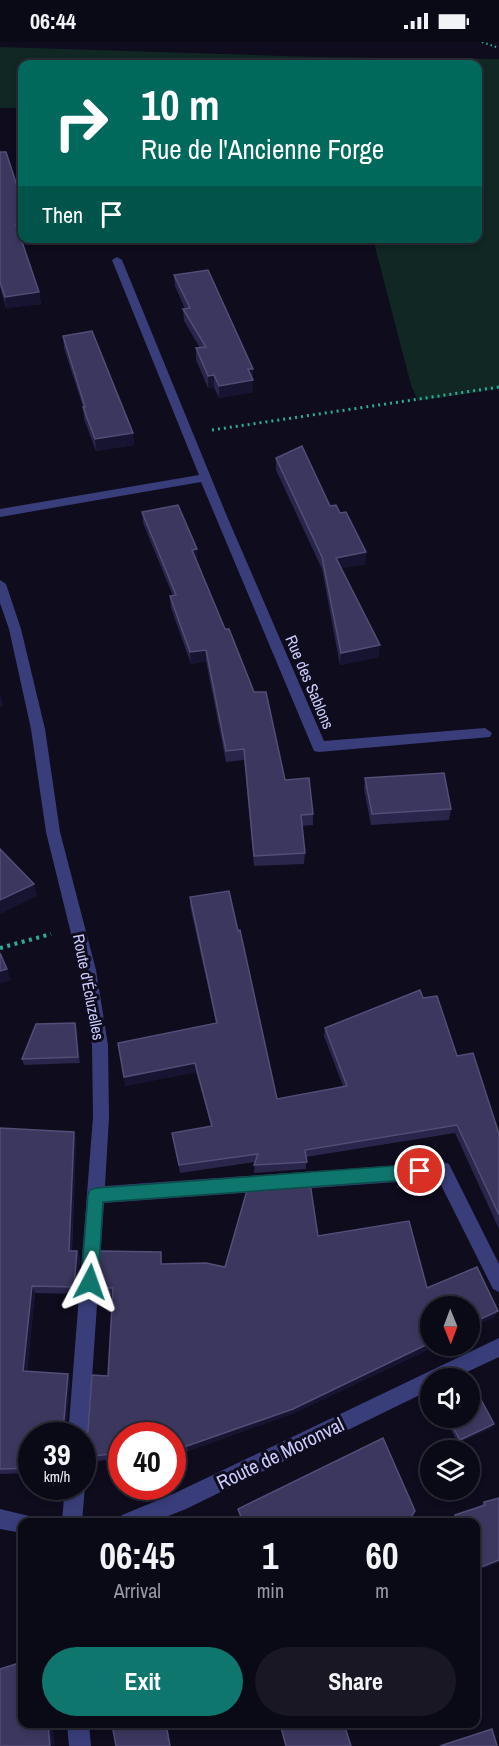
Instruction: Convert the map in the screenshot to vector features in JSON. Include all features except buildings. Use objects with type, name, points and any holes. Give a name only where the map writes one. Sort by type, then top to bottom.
[{"type":"street","name":"Rue des Sablons","points":[[117,260],[205,478],[319,747],[485,733]]},
{"type":"street","points":[[0,513],[205,478]]},
{"type":"street","name":"Route d'Écluzelles","points":[[0,584],[15,629],[38,729],[53,832],[95,1006],[100,1045],[102,1083],[96,1195],[79,1422]]},
{"type":"street","points":[[96,1195],[443,1170],[499,1283]]},
{"type":"street","name":"Route de Moronval","points":[[455,1368],[499,1347]]},
{"type":"street","name":"Route de Moronval","points":[[139,1518],[178,1502],[420,1385]]},
{"type":"street","points":[[72,1518],[74,1500]]},
{"type":"street","points":[[0,1519],[18,1522]]},
{"type":"street","points":[[78,1728],[80,1746]]},
{"type":"path","points":[[482,42],[499,48]]},
{"type":"path","points":[[187,433],[499,387]]},
{"type":"path","points":[[0,948],[30,939]]},
{"type":"green space","points":[[0,47],[317,57],[499,59],[499,389],[418,401],[411,385],[374,243],[482,243],[482,60],[18,60],[18,108],[0,108]]},
{"type":"route","points":[[90,1282],[96,1195],[420,1171]]}]
